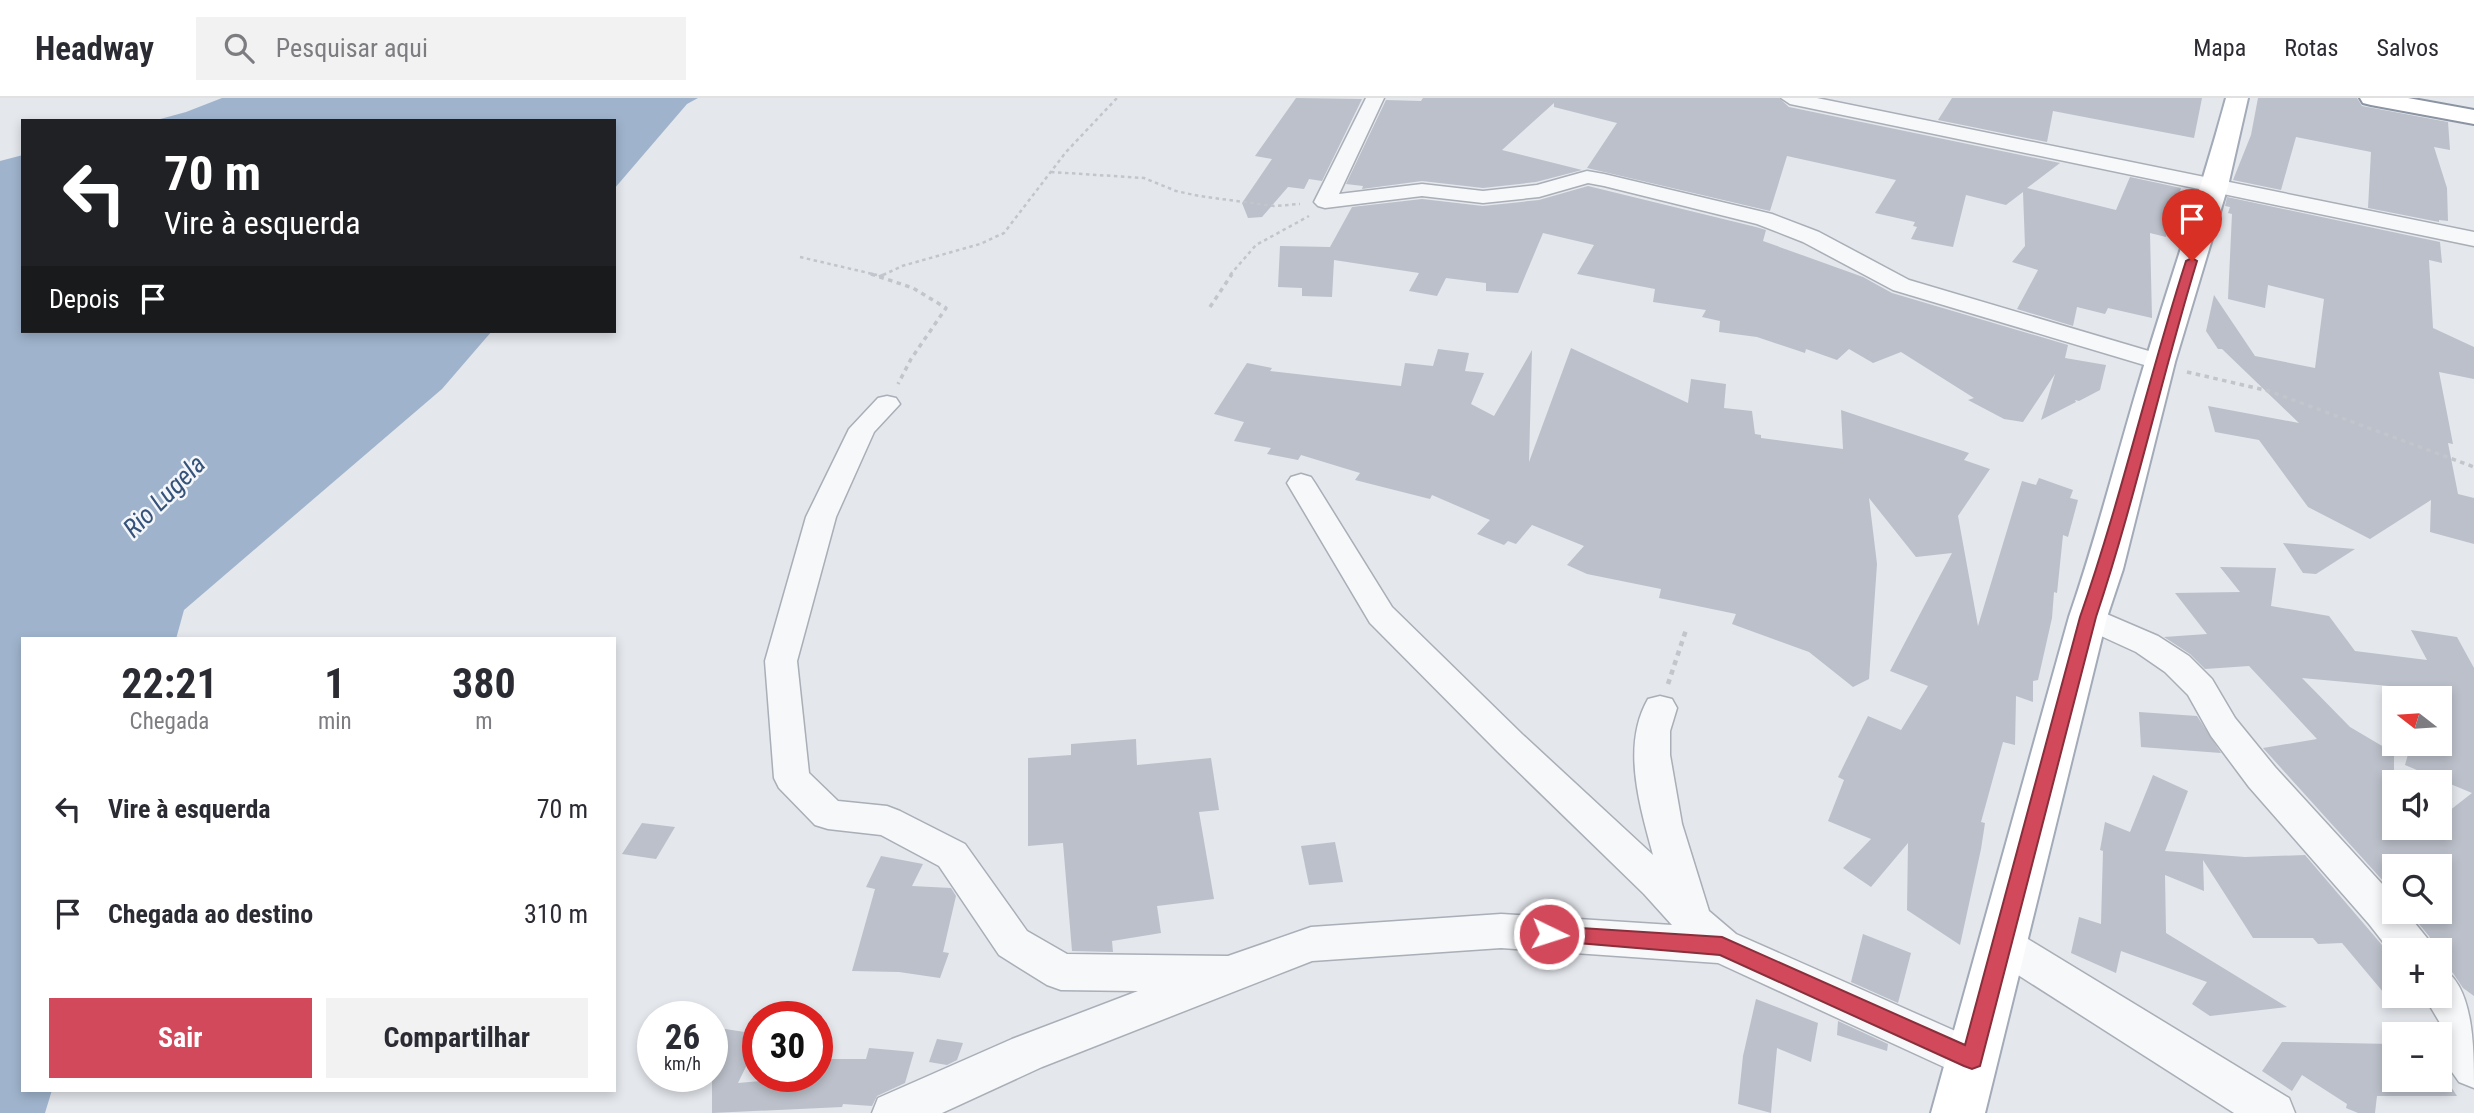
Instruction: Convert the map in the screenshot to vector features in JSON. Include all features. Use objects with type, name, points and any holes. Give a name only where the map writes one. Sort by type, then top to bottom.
[{"type":"main road","points":[[1958,1113],[2088,617],[2104,569],[2160,362],[2215,186],[2237,98]]},
{"type":"main road","points":[[2371,98],[2474,117]]},
{"type":"street","points":[[1325,202],[1375,98]]},
{"type":"street","points":[[1790,98],[2474,239]]},
{"type":"street","points":[[1325,202],[1422,190],[1483,197],[1539,191],[1587,177],[1604,180],[1765,219],[1811,237],[1901,285],[2160,362]]},
{"type":"street","points":[[887,404],[862,429],[821,517],[781,661],[792,778],[828,816],[887,821],[952,855],[1013,943],[1061,972],[1228,974]]},
{"type":"street","points":[[1301,483],[1381,615],[1510,743],[1658,883],[1707,934],[1972,1059]]},
{"type":"street","points":[[2088,617],[2147,644],[2177,664],[2200,687],[2223,727],[2262,777],[2404,938]]},
{"type":"street","points":[[1660,708],[1652,732],[1655,773],[1672,853],[1707,934]]},
{"type":"street","points":[[894,1113],[1027,1053],[1311,944],[1501,930],[1707,934]]},
{"type":"street","points":[[2004,945],[2273,1113]]},
{"type":"street","points":[[2452,1005],[2461,1020],[2462,1051],[2474,1068]]},
{"type":"path","points":[[879,277],[902,266],[980,244],[1004,233],[1066,152],[1117,98]]},
{"type":"path","points":[[1051,172],[1144,178],[1175,191],[1199,197],[1274,206],[1325,202]]},
{"type":"path","points":[[1210,307],[1248,251],[1265,239],[1305,221],[1325,202]]},
{"type":"path","points":[[800,257],[879,277],[930,294],[947,308],[911,359],[887,404]]},
{"type":"path","points":[[2160,362],[2190,373],[2269,391],[2474,467]]},
{"type":"path","points":[[1660,708],[1687,627]]},
{"type":"water","points":[[222,98],[698,98],[687,104],[616,187],[616,119],[160,119]]},
{"type":"water","name":"Rio Lugela","points":[[21,156],[21,333],[490,333],[442,389],[184,610],[177,637],[21,637],[21,1092],[51,1092],[45,1113],[0,1113],[0,161]]},
{"type":"building","points":[[1296,98],[1362,99],[1322,181],[1309,179],[1304,189],[1288,187],[1262,217],[1248,218],[1242,203],[1272,159],[1255,156]]},
{"type":"building","points":[[1423,98],[1779,98],[1789,107],[2060,163],[2027,188],[2116,210],[2130,177],[2181,188],[2166,237],[2150,233],[2152,318],[2108,308],[2105,314],[2077,307],[2073,326],[2017,309],[2038,270],[2012,262],[2025,246],[2023,192],[2006,205],[1966,195],[1953,247],[1911,239],[1917,227],[1913,226],[1915,222],[1875,213],[1896,180],[1787,156],[1770,211],[1587,168],[1617,123],[1554,107],[1554,103],[1502,150],[1582,170],[1536,182],[1483,188],[1422,181],[1362,189],[1363,186],[1346,184],[1386,100],[1421,101]]},
{"type":"building","points":[[1952,98],[2202,98],[2194,138],[2053,111],[2047,142],[1938,120]]},
{"type":"building","points":[[2258,98],[2357,98],[2362,106],[2448,122],[2450,150],[2434,147],[2447,188],[2448,221],[2439,222],[2368,208],[2371,152],[2296,137],[2281,190],[2233,180],[2251,135]]},
{"type":"building","points":[[1588,186],[1766,230],[1763,241],[1863,277],[1892,293],[2068,345],[2065,358],[2106,365],[2100,390],[2079,401],[2075,400],[2076,402],[2041,420],[2055,374],[2023,422],[2004,419],[1968,400],[1974,398],[1901,352],[1873,363],[1849,349],[1837,360],[1806,349],[1805,353],[1757,337],[1719,332],[1720,321],[1702,317],[1706,310],[1653,302],[1655,289],[1577,274],[1594,245],[1543,233],[1518,293],[1486,291],[1486,283],[1446,278],[1437,296],[1409,291],[1419,273],[1334,260],[1332,297],[1302,296],[1302,288],[1278,287],[1280,246],[1330,247],[1352,207],[1422,199],[1483,206],[1539,200]]},
{"type":"building","points":[[2227,197],[2440,242],[2442,263],[2429,260],[2433,328],[2474,347],[2474,379],[2439,372],[2453,444],[2448,443],[2458,494],[2474,498],[2474,544],[2430,532],[2431,500],[2370,539],[2308,507],[2259,440],[2215,432],[2208,406],[2299,423],[2222,349],[2218,349],[2206,331],[2214,295],[2255,356],[2315,368],[2324,299],[2268,285],[2265,308],[2228,299],[2232,214],[2228,213],[2230,207],[2225,206]]},
{"type":"building","points":[[1571,348],[1688,403],[1691,379],[1726,384],[1724,408],[1752,411],[1755,434],[1761,435],[1761,438],[1843,449],[1841,410],[1969,453],[1964,460],[1990,469],[1958,516],[1978,626],[2022,481],[2036,485],[2039,478],[2073,490],[2070,498],[2078,500],[2068,537],[2063,535],[2057,593],[2054,592],[2052,618],[2038,680],[2033,681],[2033,702],[2016,696],[2015,745],[2003,742],[1981,822],[1985,823],[1981,849],[1960,945],[1907,910],[1908,843],[1871,887],[1843,868],[1871,839],[1828,821],[1844,780],[1838,777],[1868,716],[1901,730],[1928,686],[1890,671],[1952,553],[1916,557],[1869,498],[1877,564],[1869,679],[1853,687],[1809,652],[1732,624],[1736,614],[1659,598],[1661,589],[1587,574],[1567,565],[1584,546],[1532,525],[1516,544],[1508,541],[1504,545],[1477,534],[1490,520],[1432,495],[1430,499],[1355,480],[1360,473],[1301,455],[1298,460],[1267,454],[1271,448],[1234,441],[1244,422],[1214,414],[1247,363],[1272,368],[1270,371],[1401,386],[1405,363],[1433,366],[1438,349],[1469,353],[1465,371],[1484,373],[1471,404],[1494,416],[1532,350],[1529,462]]},
{"type":"building","points":[[2283,543],[2355,549],[2316,574],[2303,573]]},
{"type":"building","points":[[2220,567],[2276,568],[2271,606],[2329,616],[2355,651],[2427,660],[2411,630],[2457,637],[2474,668],[2474,996],[2463,988],[2452,972],[2452,938],[2430,938],[2419,924],[2452,924],[2452,854],[2382,854],[2382,880],[2263,748],[2317,739],[2249,666],[2205,669],[2190,654],[2164,637],[2207,634],[2175,593],[2240,592]],"holes":[[[2302,678],[2389,686],[2452,686],[2452,756],[2408,756],[2405,765],[2417,770],[2452,770],[2452,785],[2472,793],[2452,809],[2452,840],[2382,840],[2382,770],[2394,770],[2394,756],[2382,756],[2382,746],[2350,727]]]},
{"type":"building","points":[[2139,712],[2197,716],[2221,753],[2141,747]]},
{"type":"building","points":[[1136,739],[1137,765],[1211,758],[1219,810],[1199,812],[1214,899],[1157,906],[1161,933],[1112,941],[1113,952],[1072,951],[1063,843],[1028,846],[1028,758],[1071,755],[1071,744]]},
{"type":"building","points":[[2153,775],[2188,791],[2165,851],[2245,857],[2305,855],[2382,945],[2382,991],[2342,943],[2318,944],[2313,938],[2253,938],[2203,860],[2204,891],[2165,875],[2166,933],[2287,1007],[2210,1016],[2192,1004],[2207,982],[2121,951],[2116,973],[2071,953],[2079,917],[2101,924],[2103,851],[2100,850],[2105,822],[2130,832]]},
{"type":"building","points":[[642,823],[675,827],[656,859],[622,854]]},
{"type":"building","points":[[1335,842],[1343,882],[1309,885],[1301,846]]},
{"type":"building","points":[[881,856],[923,864],[912,886],[951,888],[956,896],[943,952],[949,953],[940,978],[899,972],[852,971],[875,889],[866,887]]},
{"type":"building","points":[[1863,934],[1911,953],[1898,1003],[1851,982]]},
{"type":"building","points":[[1756,999],[1818,1023],[1811,1062],[1777,1048],[1771,1113],[1738,1104],[1743,1056]]},
{"type":"building","points":[[1838,1021],[1888,1044],[1887,1051],[1837,1035]]},
{"type":"building","points":[[728,1029],[742,1032],[742,1075],[738,1083],[742,1083],[742,1092],[833,1092],[833,1059],[866,1059],[869,1048],[914,1052],[905,1083],[877,1096],[872,1106],[843,1104],[842,1107],[712,1113],[712,1092],[728,1092]]},
{"type":"building","points":[[937,1039],[963,1043],[957,1060],[947,1065],[929,1062]]},
{"type":"building","points":[[2282,1042],[2382,1044],[2382,1092],[2452,1092],[2452,1088],[2457,1096],[2377,1096],[2375,1113],[2358,1113],[2346,1108],[2347,1104],[2302,1075],[2292,1091],[2262,1071]]},
{"type":"route","points":[[1549,934],[1722,946],[1972,1059],[2088,617],[2104,569],[2160,362],[2192,261]]}]
